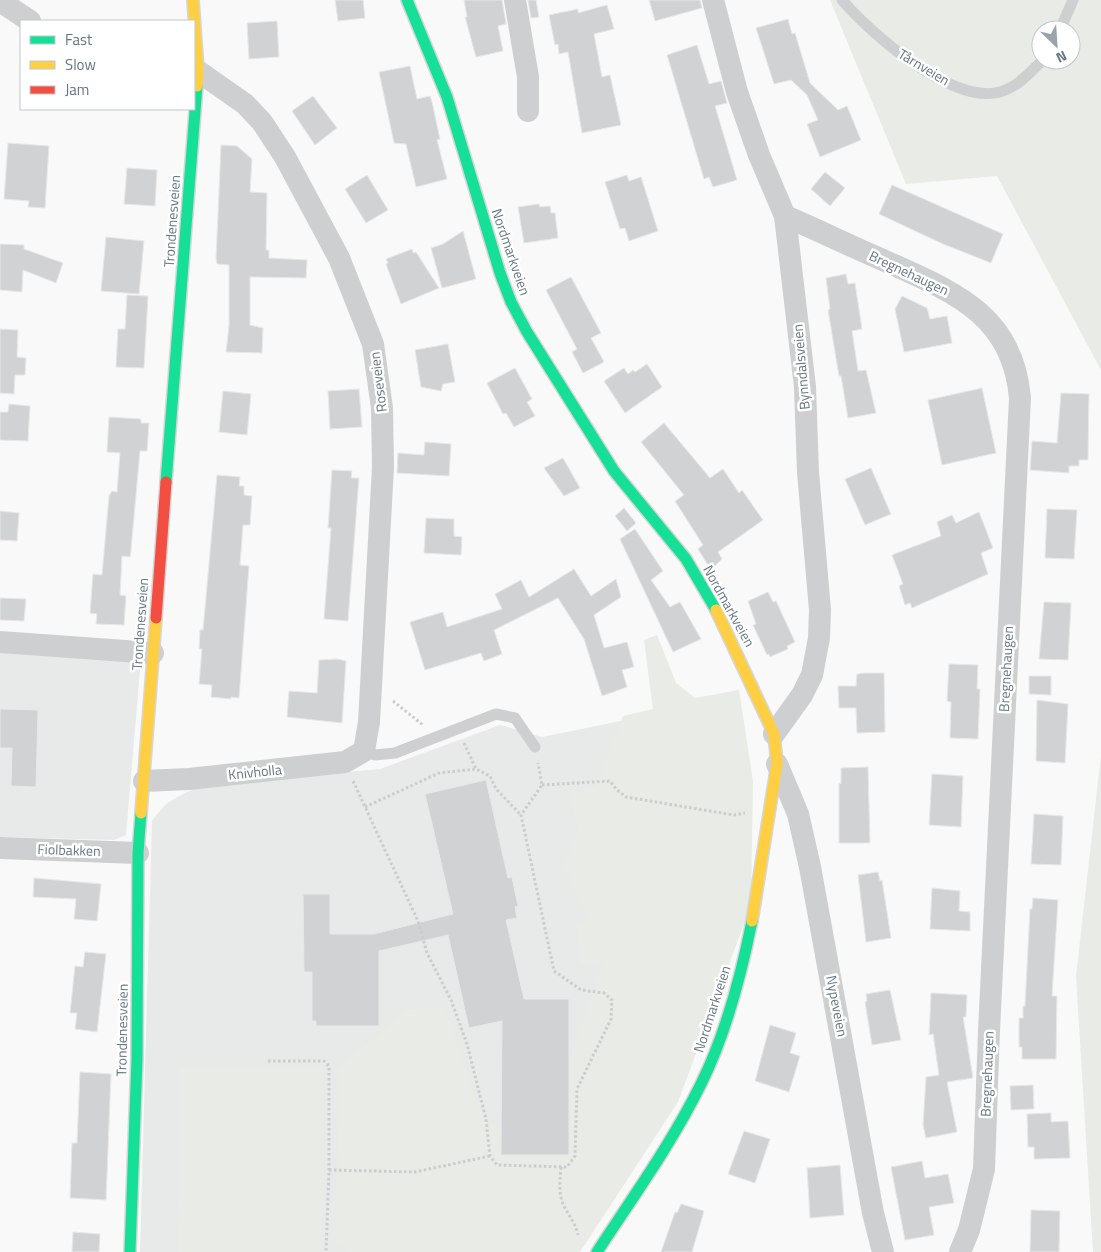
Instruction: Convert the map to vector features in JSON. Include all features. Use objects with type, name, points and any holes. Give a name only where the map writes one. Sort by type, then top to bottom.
[{"type":"street","name":"Trondenesveien","points":[[193,0],[194,20]]},
{"type":"street","name":"Nordmarkveien","points":[[407,0],[447,96],[500,273],[511,302],[527,332],[614,471],[686,559],[720,617],[774,734],[777,764],[756,901],[746,952],[720,1040],[702,1083],[680,1124],[597,1252]]},
{"type":"street","points":[[515,0],[528,76],[528,111]]},
{"type":"street","name":"Bynndalsveien","points":[[713,0],[737,92],[758,155],[785,216],[805,387],[809,490],[820,610],[819,638],[812,675],[802,695],[774,734]]},
{"type":"street","points":[[0,1],[28,20]]},
{"type":"street","name":"Trondenesveien","points":[[195,43],[198,71],[195,110]]},
{"type":"street","name":"Roseveien","points":[[198,71],[245,104],[262,122],[285,157],[339,258],[373,344],[382,408],[383,467],[369,691],[369,722],[364,751]]},
{"type":"street","name":"Trondenesveien","points":[[130,1252],[137,1059],[138,853],[195,110]]},
{"type":"street","name":"Bregnehaugen","points":[[785,216],[949,291],[976,310],[995,329],[1012,355],[1018,375],[1020,398],[988,1031],[984,1169],[969,1230],[960,1252]]},
{"type":"street","points":[[0,642],[153,653]]},
{"type":"street","name":"Knivholla","points":[[144,781],[189,779],[344,762],[364,751]]},
{"type":"street","name":"Nypeveien","points":[[777,764],[798,814],[810,867],[882,1252]]},
{"type":"street","name":"Fiolbakken","points":[[0,848],[138,853]]},
{"type":"lane","name":"Tårnveien","points":[[842,0],[888,45],[923,70],[952,85],[980,93],[1000,92],[1022,81],[1033,70]]},
{"type":"lane","points":[[1064,20],[1073,0]]},
{"type":"lane","points":[[364,751],[374,755],[395,753],[496,714],[515,718],[535,747]]},
{"type":"path","points":[[369,691],[383,691],[437,737]]},
{"type":"path","points":[[458,729],[476,769]]},
{"type":"path","points":[[521,815],[542,785],[535,747]]},
{"type":"path","points":[[344,762],[418,921],[427,953],[452,1000],[467,1044],[486,1119],[490,1156],[497,1165],[567,1167],[575,1156],[577,1089],[611,1019],[612,1000],[604,993],[581,990],[554,971],[521,815],[496,789],[490,776],[476,769],[439,773],[365,807]]},
{"type":"path","points":[[542,785],[610,781],[626,797],[734,815],[769,809]]},
{"type":"path","points":[[268,1061],[324,1061],[329,1066],[329,1170],[326,1252]]},
{"type":"path","points":[[329,1170],[415,1172],[490,1156]]},
{"type":"path","points":[[561,1167],[559,1190],[564,1205],[576,1226],[580,1244]]},
{"type":"shaded area","points":[[830,0],[1101,0],[1101,370],[997,176],[906,184]]},
{"type":"shaded area","points":[[657,635],[676,683],[695,698],[739,690],[753,781],[751,905],[678,1102],[580,1252],[349,1252],[336,1244],[337,1069],[409,1009],[444,1006],[484,1121],[529,1138],[553,1109],[603,963],[580,965],[576,923],[588,921],[564,865],[578,831],[570,795],[573,790],[596,786],[623,716],[653,709],[644,640]]},
{"type":"shaded area","points":[[0,648],[135,661],[140,670],[126,835],[114,840],[0,837]]},
{"type":"shaded area","points":[[640,717],[642,1009],[431,1252],[140,1252],[152,820],[167,803],[187,792],[211,784],[380,769],[500,725],[542,737]]},
{"type":"shaded area","points":[[1101,755],[1101,1252],[1093,1252],[1076,976]]},
{"type":"shaded area","points":[[179,1068],[322,1069],[321,1252],[178,1252]]},
{"type":"building","points":[[335,0],[363,0],[365,18],[338,21]]},
{"type":"building","points":[[464,0],[502,0],[506,24],[498,26],[503,51],[476,57],[465,17],[467,17]]},
{"type":"building","points":[[528,0],[536,0],[539,17],[531,18]]},
{"type":"building","points":[[649,0],[700,0],[702,8],[655,21]]},
{"type":"building","points":[[607,5],[614,29],[594,34],[602,77],[610,75],[621,125],[582,133],[568,52],[559,54],[558,44],[555,45],[549,15],[578,9],[578,13]]},
{"type":"building","points":[[788,19],[792,34],[795,33],[810,83],[838,110],[847,106],[861,140],[820,157],[807,124],[818,120],[807,95],[791,80],[774,84],[756,28]]},
{"type":"building","points":[[277,21],[279,57],[249,59],[247,23]]},
{"type":"building","points":[[697,45],[709,84],[721,81],[727,103],[715,106],[737,180],[713,187],[709,177],[704,179],[667,55]]},
{"type":"building","points":[[410,66],[417,99],[430,96],[432,102],[440,139],[437,140],[447,179],[416,187],[406,144],[394,143],[379,72]]},
{"type":"building","points":[[313,96],[337,128],[315,145],[292,111]]},
{"type":"building","points":[[8,143],[49,146],[45,208],[28,207],[29,201],[4,199]]},
{"type":"building","points":[[221,145],[237,146],[252,159],[250,192],[267,193],[266,250],[269,250],[269,258],[307,260],[306,278],[250,277],[250,325],[263,328],[262,353],[226,352],[229,326],[229,265],[217,264],[216,259]]},
{"type":"building","points":[[127,168],[157,170],[155,206],[124,204]]},
{"type":"building","points":[[825,172],[845,188],[830,206],[811,189]]},
{"type":"building","points":[[367,175],[388,210],[366,223],[345,189]]},
{"type":"building","points":[[627,175],[629,181],[641,177],[658,231],[629,241],[625,228],[620,229],[605,182]]},
{"type":"building","points":[[892,185],[1003,234],[991,263],[943,244],[879,214]]},
{"type":"building","points":[[539,204],[540,207],[550,206],[551,213],[555,213],[558,238],[524,243],[518,207]]},
{"type":"building","points":[[463,231],[476,279],[442,288],[431,248],[443,244]]},
{"type":"building","points":[[106,237],[144,241],[139,294],[101,291]]},
{"type":"building","points":[[0,244],[24,245],[24,249],[63,263],[56,283],[23,270],[22,292],[0,290]]},
{"type":"building","points":[[412,249],[413,253],[416,252],[439,288],[401,304],[386,264],[388,263],[386,259]]},
{"type":"building","points":[[846,274],[848,284],[855,283],[862,329],[852,331],[858,371],[866,370],[876,413],[848,418],[828,310],[830,309],[826,278]]},
{"type":"building","points":[[571,277],[601,333],[591,338],[604,362],[583,373],[572,352],[577,349],[546,290]]},
{"type":"building","points":[[127,295],[148,296],[144,368],[116,367],[118,329],[125,329]]},
{"type":"building","points":[[902,296],[927,308],[930,319],[947,316],[952,343],[904,352],[895,309]]},
{"type":"building","points":[[0,329],[18,330],[17,357],[26,358],[25,375],[15,375],[14,394],[0,393]]},
{"type":"building","points":[[448,344],[455,382],[443,384],[441,391],[421,387],[415,350]]},
{"type":"building","points":[[647,364],[662,387],[625,413],[604,381],[624,368],[628,374]]},
{"type":"building","points":[[515,368],[532,399],[527,402],[535,416],[514,427],[506,413],[503,414],[487,383]]},
{"type":"building","points":[[982,388],[996,453],[942,465],[928,400]]},
{"type":"building","points":[[359,389],[362,427],[330,429],[328,391]]},
{"type":"building","points":[[223,391],[251,394],[247,435],[219,432]]},
{"type":"building","points":[[1061,393],[1089,394],[1088,460],[1079,460],[1079,466],[1069,466],[1069,473],[1030,470],[1032,441],[1057,443]]},
{"type":"building","points":[[9,404],[30,406],[28,441],[0,440],[0,412],[8,412]]},
{"type":"building","points":[[109,417],[141,419],[141,423],[149,423],[147,451],[140,451],[130,557],[122,556],[120,595],[126,596],[124,625],[96,624],[97,614],[90,613],[93,574],[102,575],[109,496],[112,491],[117,492],[120,453],[107,452]]},
{"type":"building","points":[[664,423],[710,478],[723,469],[739,493],[742,490],[763,520],[718,552],[722,559],[711,570],[698,549],[703,545],[675,501],[684,495],[641,442]]},
{"type":"building","points":[[425,442],[451,444],[449,476],[397,473],[398,453],[424,455]]},
{"type":"building","points":[[563,458],[580,488],[564,496],[544,468]]},
{"type":"building","points":[[871,468],[891,514],[865,525],[845,479]]},
{"type":"building","points":[[332,470],[352,471],[351,478],[359,478],[348,621],[324,619],[331,528],[328,528]]},
{"type":"building","points":[[217,475],[240,477],[239,486],[244,486],[244,495],[252,496],[250,525],[243,525],[240,565],[249,566],[239,698],[231,697],[231,699],[211,697],[212,685],[199,684],[202,649],[199,649],[200,630],[203,630]]},
{"type":"building","points":[[624,508],[636,523],[627,531],[615,516]]},
{"type":"building","points":[[1047,509],[1077,510],[1074,559],[1045,558]]},
{"type":"building","points":[[0,511],[19,513],[17,541],[0,540]]},
{"type":"building","points":[[979,512],[993,548],[981,553],[988,574],[912,608],[910,603],[905,605],[899,586],[903,584],[892,555],[941,536],[937,522],[952,515],[956,523]]},
{"type":"building","points":[[426,518],[454,519],[454,536],[462,537],[461,555],[424,553]]},
{"type":"building","points":[[635,529],[663,571],[651,580],[670,607],[680,602],[701,639],[673,652],[620,539]]},
{"type":"building","points":[[574,569],[591,596],[616,579],[621,597],[594,615],[604,648],[627,642],[634,667],[622,670],[627,687],[602,696],[584,639],[558,598],[494,630],[502,654],[484,661],[481,653],[425,670],[410,622],[443,612],[447,627],[502,609],[495,594],[521,580],[529,597]]},
{"type":"building","points":[[768,592],[773,602],[776,601],[795,642],[787,646],[788,649],[770,657],[769,654],[767,655],[753,625],[756,624],[748,601]]},
{"type":"building","points":[[0,598],[26,599],[24,621],[0,620]]},
{"type":"building","points":[[1044,602],[1071,603],[1068,660],[1039,659]]},
{"type":"building","points":[[337,659],[346,661],[342,723],[287,717],[289,691],[317,693],[319,660]]},
{"type":"building","points":[[949,664],[978,665],[977,689],[980,689],[978,739],[950,738],[951,702],[947,701]]},
{"type":"building","points":[[884,673],[885,732],[857,733],[856,708],[839,708],[838,686],[856,686],[857,674]]},
{"type":"building","points":[[1029,676],[1051,676],[1051,695],[1029,694]]},
{"type":"building","points":[[1037,700],[1068,704],[1065,763],[1036,761]]},
{"type":"building","points":[[0,709],[38,710],[36,787],[11,786],[12,748],[0,748]]},
{"type":"building","points":[[868,767],[870,843],[839,843],[839,783],[841,784],[841,768]]},
{"type":"building","points":[[932,774],[963,776],[961,827],[929,825]]},
{"type":"building","points":[[486,780],[508,878],[512,877],[518,906],[515,907],[517,918],[506,920],[524,999],[569,999],[569,1155],[501,1155],[502,1021],[469,1028],[448,935],[379,951],[379,1026],[316,1026],[316,1021],[312,1021],[312,972],[304,972],[303,894],[330,894],[330,934],[374,934],[453,914],[425,794]]},
{"type":"building","points":[[1034,814],[1063,816],[1061,865],[1031,864]]},
{"type":"building","points":[[878,872],[880,881],[882,880],[891,938],[866,942],[858,875]]},
{"type":"building","points":[[34,878],[101,884],[97,921],[74,919],[76,899],[33,897]]},
{"type":"building","points":[[932,888],[960,891],[959,911],[970,912],[970,931],[930,929]]},
{"type":"building","points":[[1033,898],[1058,900],[1052,996],[1057,996],[1056,1059],[1022,1059],[1022,1047],[1019,1047],[1019,1018],[1023,1018],[1023,1006],[1025,1006],[1030,909],[1032,909]]},
{"type":"building","points":[[85,952],[106,954],[97,1032],[75,1029],[77,1013],[70,1013],[75,966],[83,967]]},
{"type":"building","points":[[890,990],[901,1040],[872,1045],[865,1002],[867,1001],[866,994]]},
{"type":"building","points":[[931,993],[967,995],[966,1017],[963,1017],[973,1078],[947,1082],[957,1132],[926,1138],[923,1125],[926,1077],[939,1075],[933,1034],[929,1035]]},
{"type":"building","points":[[770,1025],[796,1033],[790,1053],[800,1056],[789,1092],[755,1081]]},
{"type":"building","points":[[80,1072],[111,1074],[106,1200],[70,1198],[72,1143],[77,1143]]},
{"type":"building","points":[[1033,1085],[1034,1109],[1011,1110],[1010,1086]]},
{"type":"building","points":[[1051,1113],[1051,1122],[1068,1121],[1070,1158],[1034,1159],[1034,1147],[1028,1147],[1027,1114]]},
{"type":"building","points":[[744,1131],[770,1139],[755,1183],[728,1174]]},
{"type":"building","points":[[922,1161],[925,1178],[948,1174],[954,1203],[929,1207],[934,1235],[905,1240],[891,1167]]},
{"type":"building","points":[[840,1165],[844,1215],[810,1218],[807,1168]]},
{"type":"building","points":[[681,1204],[704,1211],[692,1252],[661,1252],[675,1212],[677,1213]]},
{"type":"building","points":[[1031,1210],[1060,1211],[1059,1252],[1030,1252]]},
{"type":"building","points":[[73,1232],[100,1234],[99,1252],[72,1252]]},
{"type":"traffic: fast","points":[[407,0],[447,97],[500,273],[511,302],[527,332],[614,471],[686,559],[716,610]]},
{"type":"traffic: fast","points":[[166,482],[197,86]]},
{"type":"traffic: fast","points":[[130,1252],[137,1059],[138,853],[141,813]]},
{"type":"traffic: fast","points":[[597,1252],[665,1149],[690,1106],[710,1065],[732,1004],[752,921]]},
{"type":"traffic: slow","points":[[193,0],[194,20]]},
{"type":"traffic: slow","points":[[195,28],[198,71],[197,86]]},
{"type":"traffic: slow","points":[[716,610],[774,734],[777,764],[752,921]]},
{"type":"traffic: slow","points":[[141,813],[156,618]]},
{"type":"traffic: jam","points":[[156,618],[166,482]]}]
